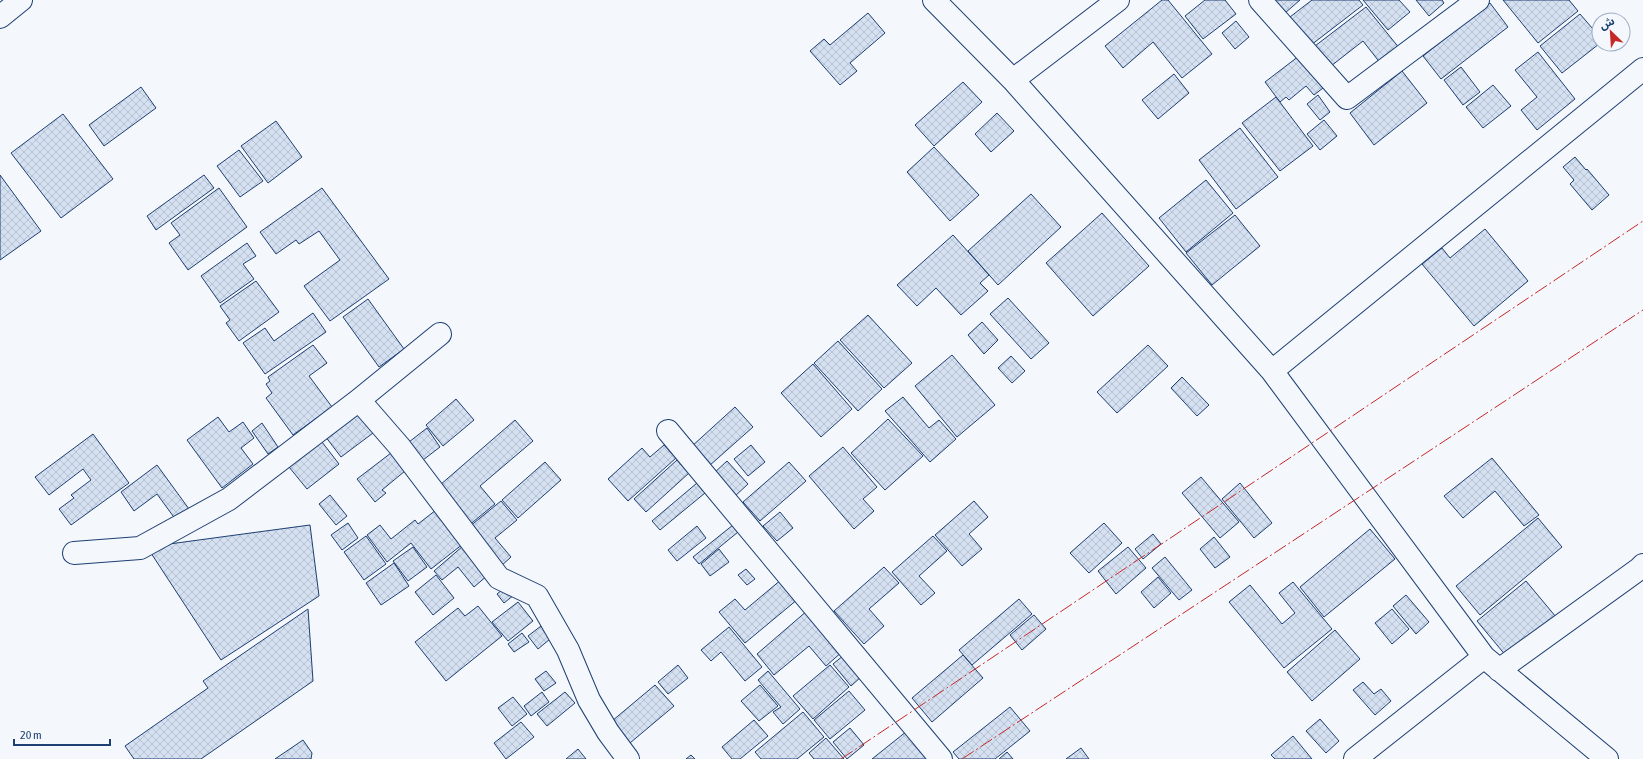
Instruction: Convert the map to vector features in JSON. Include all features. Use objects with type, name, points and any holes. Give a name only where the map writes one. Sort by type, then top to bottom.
[{"type":"street","points":[[0,17],[21,0]]},
{"type":"street","points":[[934,0],[1013,80],[1272,371],[1492,663],[1606,759]]},
{"type":"street","points":[[1013,80],[1118,0]]},
{"type":"street","points":[[1260,0],[1346,98],[1478,0]]},
{"type":"street","points":[[1272,371],[1643,69]]},
{"type":"street","points":[[74,553],[140,548],[229,499],[359,400],[440,334]]},
{"type":"street","points":[[359,400],[399,446],[499,578],[537,596],[568,650],[589,700],[608,732],[628,759]]},
{"type":"street","points":[[668,431],[941,759]]},
{"type":"street","points":[[1355,759],[1492,663],[1643,565]]},
{"type":"building","points":[[1162,0],[1168,0],[1212,54],[1182,78],[1153,42],[1123,68],[1105,46]]},
{"type":"building","points":[[1205,0],[1225,0],[1236,14],[1203,39],[1185,16]]},
{"type":"building","points":[[1275,0],[1300,0],[1285,13]]},
{"type":"building","points":[[1312,0],[1359,0],[1363,5],[1311,45],[1290,17]]},
{"type":"building","points":[[1363,0],[1399,0],[1410,12],[1388,30]]},
{"type":"building","points":[[1416,0],[1442,0],[1444,3],[1429,16]]},
{"type":"building","points":[[1503,0],[1569,0],[1578,11],[1538,43]]},
{"type":"building","points":[[1490,3],[1508,27],[1441,79],[1423,56]]},
{"type":"building","points":[[1366,7],[1400,49],[1381,64],[1363,41],[1331,66],[1315,46]]},
{"type":"building","points":[[868,13],[885,33],[850,63],[857,71],[840,85],[810,51],[824,39],[830,45]]},
{"type":"building","points":[[1580,14],[1591,27],[1591,50],[1562,73],[1540,46]]},
{"type":"building","points":[[1236,21],[1249,37],[1235,49],[1222,33]]},
{"type":"building","points":[[1538,52],[1575,99],[1537,130],[1521,110],[1537,97],[1515,70]]},
{"type":"building","points":[[1299,56],[1323,88],[1314,95],[1306,86],[1289,100],[1286,97],[1280,102],[1265,82]]},
{"type":"building","points":[[1461,67],[1480,92],[1463,105],[1444,80]]},
{"type":"building","points":[[1402,71],[1427,103],[1374,145],[1350,113]]},
{"type":"building","points":[[1174,74],[1189,93],[1158,119],[1142,100]]},
{"type":"building","points":[[963,82],[982,102],[934,146],[915,125]]},
{"type":"building","points":[[1493,85],[1511,106],[1483,128],[1466,107]]},
{"type":"building","points":[[141,87],[156,108],[104,146],[89,125]]},
{"type":"building","points":[[1318,95],[1330,112],[1320,120],[1307,104]]},
{"type":"building","points":[[1276,97],[1313,146],[1280,171],[1242,123]]},
{"type":"building","points":[[997,113],[1014,131],[991,152],[975,134]]},
{"type":"building","points":[[63,114],[113,179],[61,218],[11,153]]},
{"type":"building","points":[[1324,120],[1337,136],[1320,150],[1307,134]]},
{"type":"building","points":[[276,121],[302,157],[268,183],[241,146]]},
{"type":"building","points":[[1240,128],[1278,177],[1236,209],[1199,160]]},
{"type":"building","points":[[934,147],[979,195],[950,221],[907,172]]},
{"type":"building","points":[[239,150],[263,181],[240,197],[217,166]]},
{"type":"building","points":[[1575,157],[1609,195],[1592,210],[1570,184],[1574,180],[1563,167]]},
{"type":"building","points":[[0,175],[41,231],[0,260]]},
{"type":"building","points":[[204,175],[214,188],[156,230],[147,216]]},
{"type":"building","points":[[1206,180],[1233,213],[1186,252],[1159,218]]},
{"type":"building","points":[[219,188],[247,227],[188,270],[169,243],[180,235],[171,223]]},
{"type":"building","points":[[322,188],[389,279],[330,321],[304,286],[340,260],[319,231],[299,244],[296,240],[276,254],[260,232]]},
{"type":"building","points":[[1031,194],[1061,227],[998,285],[968,251]]},
{"type":"building","points":[[1102,213],[1149,266],[1093,316],[1046,263]]},
{"type":"building","points":[[1235,215],[1260,246],[1212,285],[1186,253]]},
{"type":"building","points":[[1485,229],[1528,281],[1474,326],[1422,264],[1442,248],[1450,258]]},
{"type":"building","points":[[953,235],[989,275],[980,283],[988,291],[961,315],[936,288],[917,306],[897,285]]},
{"type":"building","points":[[247,243],[256,256],[243,264],[254,279],[220,303],[201,276]]},
{"type":"building","points":[[256,281],[279,312],[239,341],[226,323],[230,320],[220,306]]},
{"type":"building","points":[[1008,298],[1049,343],[1031,359],[990,314]]},
{"type":"building","points":[[368,299],[404,349],[379,367],[343,317]]},
{"type":"building","points":[[313,313],[326,332],[265,374],[243,343],[265,328],[274,341]]},
{"type":"building","points":[[868,315],[912,363],[884,388],[840,340]]},
{"type":"building","points":[[982,322],[998,340],[984,354],[968,335]]},
{"type":"building","points":[[838,341],[882,389],[858,411],[814,363]]},
{"type":"building","points":[[313,345],[327,363],[309,376],[332,407],[293,435],[266,398],[272,393],[266,384],[270,381],[268,377]]},
{"type":"building","points":[[1148,345],[1168,366],[1117,413],[1097,392]]},
{"type":"building","points":[[952,355],[995,405],[957,437],[915,386]]},
{"type":"building","points":[[1011,356],[1025,371],[1012,383],[998,368]]},
{"type":"building","points":[[813,364],[852,409],[821,437],[781,393]]},
{"type":"building","points":[[1182,377],[1209,405],[1197,416],[1171,388]]},
{"type":"building","points":[[903,397],[929,428],[939,420],[956,439],[930,462],[885,411]]},
{"type":"building","points":[[456,399],[474,420],[443,446],[426,425]]},
{"type":"building","points":[[735,407],[753,427],[709,466],[691,447]]},
{"type":"building","points":[[361,409],[377,430],[341,457],[325,436]]},
{"type":"building","points":[[218,417],[229,432],[243,422],[254,438],[241,448],[253,464],[222,488],[187,440]]},
{"type":"building","points":[[888,419],[923,456],[885,490],[851,453]]},
{"type":"building","points":[[515,420],[533,441],[480,486],[495,504],[468,526],[440,485]]},
{"type":"building","points":[[262,423],[278,447],[268,454],[252,431]]},
{"type":"building","points":[[427,428],[440,447],[423,460],[409,442]]},
{"type":"building","points":[[93,434],[129,483],[71,525],[59,509],[74,498],[71,495],[91,480],[83,469],[49,495],[35,477]]},
{"type":"building","points":[[322,442],[339,464],[307,489],[289,467]]},
{"type":"building","points":[[664,445],[676,458],[628,501],[608,479],[642,448],[650,457]]},
{"type":"building","points":[[751,445],[765,462],[748,476],[734,459]]},
{"type":"building","points":[[843,447],[877,487],[863,499],[874,511],[854,529],[809,476]]},
{"type":"building","points":[[391,453],[405,471],[382,490],[386,493],[375,502],[357,479]]},
{"type":"building","points":[[1492,458],[1539,515],[1524,526],[1495,491],[1463,518],[1444,496]]},
{"type":"building","points":[[677,460],[689,473],[646,512],[634,499]]},
{"type":"building","points":[[727,461],[748,484],[734,497],[713,474]]},
{"type":"building","points":[[545,462],[561,480],[518,518],[502,500]]},
{"type":"building","points":[[789,462],[806,481],[760,521],[743,502]]},
{"type":"building","points":[[157,465],[189,509],[176,520],[157,494],[134,511],[121,492]]},
{"type":"building","points":[[1201,477],[1239,522],[1220,538],[1182,493]]},
{"type":"building","points":[[697,483],[705,493],[660,530],[652,521]]},
{"type":"building","points":[[1240,483],[1272,523],[1254,538],[1222,499]]},
{"type":"building","points":[[330,495],[347,516],[336,525],[319,504]]},
{"type":"building","points":[[501,501],[517,520],[495,538],[511,557],[500,567],[469,527]]},
{"type":"building","points":[[974,501],[988,517],[969,534],[982,549],[962,566],[935,535]]},
{"type":"building","points":[[436,510],[463,544],[431,569],[411,543],[387,562],[367,535],[380,525],[391,539],[415,520],[418,524]]},
{"type":"building","points":[[780,512],[793,528],[777,541],[763,526]]},
{"type":"building","points":[[1538,518],[1562,547],[1480,615],[1456,586]]},
{"type":"building","points":[[348,523],[358,538],[342,550],[331,535]]},
{"type":"building","points":[[1104,523],[1122,543],[1089,573],[1070,553]]},
{"type":"building","points":[[310,525],[319,596],[221,660],[147,547]]},
{"type":"building","points":[[733,525],[738,532],[699,564],[693,557]]},
{"type":"building","points":[[697,526],[706,538],[677,561],[668,550]]},
{"type":"building","points":[[1370,529],[1395,559],[1324,617],[1300,587]]},
{"type":"building","points":[[1153,534],[1161,544],[1143,559],[1135,549]]},
{"type":"building","points":[[366,536],[386,564],[364,580],[344,552]]},
{"type":"building","points":[[933,536],[947,551],[919,576],[935,593],[921,605],[892,572]]},
{"type":"building","points":[[1214,537],[1230,557],[1215,568],[1200,549]]},
{"type":"building","points":[[463,546],[488,575],[474,587],[458,567],[442,580],[434,571]]},
{"type":"building","points":[[413,547],[427,567],[408,581],[393,561]]},
{"type":"building","points":[[1128,547],[1146,568],[1116,594],[1098,571]]},
{"type":"building","points":[[719,549],[729,562],[710,576],[701,564]]},
{"type":"building","points":[[1165,557],[1192,590],[1179,600],[1152,568]]},
{"type":"building","points":[[394,563],[409,586],[381,605],[366,583]]},
{"type":"building","points":[[884,567],[899,583],[869,609],[884,626],[864,644],[834,611]]},
{"type":"building","points":[[746,569],[755,579],[747,585],[738,575]]},
{"type":"building","points":[[436,575],[454,598],[433,615],[415,592]]},
{"type":"building","points":[[1158,577],[1171,593],[1154,608],[1141,592]]},
{"type":"building","points":[[782,579],[798,599],[745,643],[719,612],[735,599],[745,610]]},
{"type":"building","points":[[1526,581],[1556,617],[1507,657],[1477,621]]},
{"type":"building","points":[[1293,582],[1332,629],[1284,668],[1229,602],[1250,585],[1282,624],[1295,613],[1279,593]]},
{"type":"building","points":[[507,586],[514,595],[504,603],[497,594]]},
{"type":"building","points":[[1406,595],[1429,622],[1416,634],[1393,606]]},
{"type":"building","points":[[1019,599],[1032,614],[972,665],[959,650]]},
{"type":"building","points":[[518,602],[533,621],[508,641],[492,622]]},
{"type":"building","points":[[478,606],[502,636],[446,681],[415,642],[458,608],[465,616]]},
{"type":"building","points":[[308,609],[313,681],[201,759],[134,759],[125,746],[208,688],[203,681]]},
{"type":"building","points":[[1392,609],[1409,629],[1392,644],[1375,623]]},
{"type":"building","points":[[808,610],[843,651],[826,666],[809,646],[774,675],[757,654]]},
{"type":"building","points":[[1034,615],[1046,629],[1022,650],[1010,635]]},
{"type":"building","points":[[541,626],[550,639],[538,649],[528,636]]},
{"type":"building","points":[[729,627],[762,667],[745,681],[721,652],[711,661],[701,650]]},
{"type":"building","points":[[1335,630],[1360,659],[1312,701],[1287,672]]},
{"type":"building","points":[[522,633],[529,642],[514,652],[508,644]]},
{"type":"building","points":[[844,655],[862,676],[851,686],[833,664]]},
{"type":"building","points":[[963,655],[983,678],[932,722],[912,698]]},
{"type":"building","points":[[678,665],[688,678],[668,694],[658,682]]},
{"type":"building","points":[[830,665],[849,687],[813,719],[793,696]]},
{"type":"building","points":[[546,671],[556,683],[544,691],[535,679]]},
{"type":"building","points":[[768,671],[800,709],[783,724],[773,712],[781,707],[758,680]]},
{"type":"building","points":[[1363,682],[1374,694],[1381,689],[1391,701],[1375,715],[1353,690]]},
{"type":"building","points":[[655,685],[674,706],[630,743],[612,721]]},
{"type":"building","points":[[760,685],[778,706],[759,721],[741,701]]},
{"type":"building","points":[[849,691],[865,710],[830,739],[814,720]]},
{"type":"building","points":[[542,692],[549,702],[531,716],[524,706]]},
{"type":"building","points":[[565,692],[575,703],[547,726],[537,714]]},
{"type":"building","points":[[513,697],[527,714],[512,726],[498,708]]},
{"type":"building","points":[[1010,707],[1030,731],[995,759],[959,759],[953,752]]},
{"type":"building","points":[[803,712],[824,737],[797,759],[761,759],[755,752]]},
{"type":"building","points":[[1320,719],[1339,741],[1326,753],[1306,731]]},
{"type":"building","points":[[754,720],[768,736],[740,759],[732,759],[722,747]]},
{"type":"building","points":[[521,722],[534,737],[506,759],[494,743]]},
{"type":"building","points":[[850,728],[864,745],[847,759],[833,742]]},
{"type":"building","points":[[907,731],[930,759],[872,759]]},
{"type":"building","points":[[1293,736],[1312,759],[1275,759],[1271,755]]},
{"type":"building","points":[[826,738],[844,759],[814,759],[809,753]]},
{"type":"building","points":[[303,740],[312,753],[311,759],[275,759]]},
{"type":"building","points":[[1081,748],[1089,759],[1066,759]]},
{"type":"building","points":[[578,749],[586,759],[566,759]]},
{"type":"building","points":[[1007,752],[1013,759],[999,759]]},
{"type":"building","points":[[691,755],[695,759],[686,759]]},
{"type":"power","points":[[841,759],[1643,221]]},
{"type":"power","points":[[962,759],[1643,310]]}]
